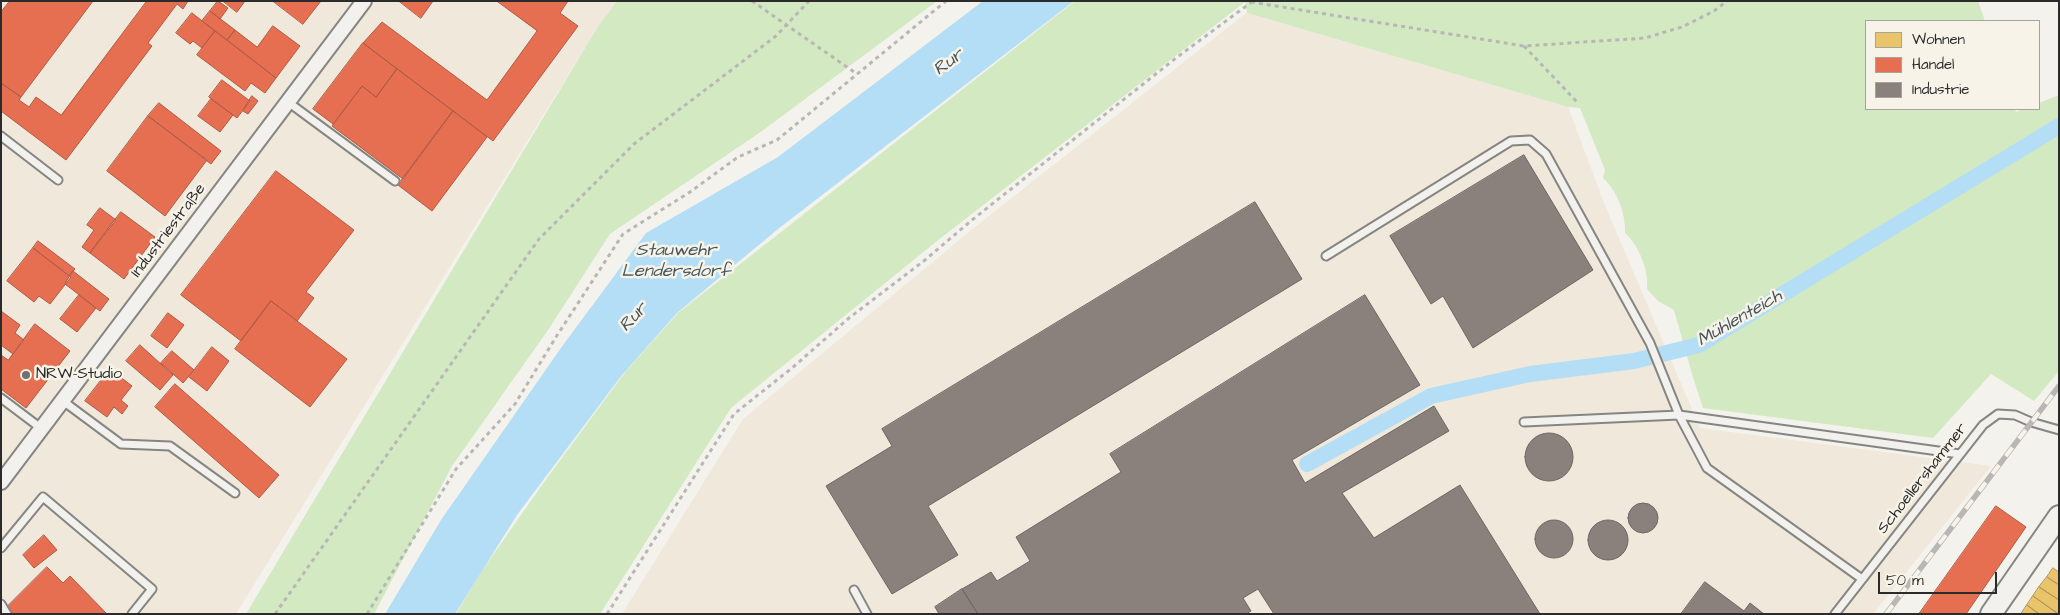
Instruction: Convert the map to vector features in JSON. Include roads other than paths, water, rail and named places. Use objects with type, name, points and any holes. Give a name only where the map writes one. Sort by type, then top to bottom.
[{"type":"main road","points":[[1991,614],[2059,516]]},
{"type":"street","name":"Industriestraße","points":[[1,482],[364,1]]},
{"type":"lane","points":[[288,102],[395,181]]},
{"type":"lane","points":[[1,136],[58,180]]},
{"type":"lane","points":[[1326,256],[1511,142],[1530,140],[1546,154],[1650,343],[1679,415],[1707,468],[1862,580]]},
{"type":"lane","points":[[1,398],[42,428]]},
{"type":"lane","points":[[63,401],[121,444],[170,446],[235,493]]},
{"type":"lane","name":"Schoellershammer","points":[[1835,614],[1983,425],[1998,414],[2015,415],[2032,422],[2057,428]]},
{"type":"lane","points":[[1524,422],[1679,415],[1960,454]]},
{"type":"lane","points":[[1,548],[44,497],[152,589],[132,614]]},
{"type":"lane","points":[[854,590],[867,614]]},
{"type":"lane","points":[[1,604],[7,614]]},
{"type":"water","name":"Stauwehr Lendersdorf","points":[[983,1],[1074,1],[778,229],[677,313],[622,375],[517,515],[455,614],[385,614],[441,520],[563,345],[646,233],[778,157]]},
{"type":"waterway","name":"Mühlenteich","points":[[1307,464],[1431,396],[1530,374],[1634,361],[1699,345],[2059,126]]},
{"type":"railway","points":[[1886,614],[2059,386]]},
{"type":"place","name":"NRW-Studio","points":[[26,375]]},
{"type":"water label","name":"Rur","points":[[949,63]]},
{"type":"water label","name":"Rur","points":[[634,318]]}]
